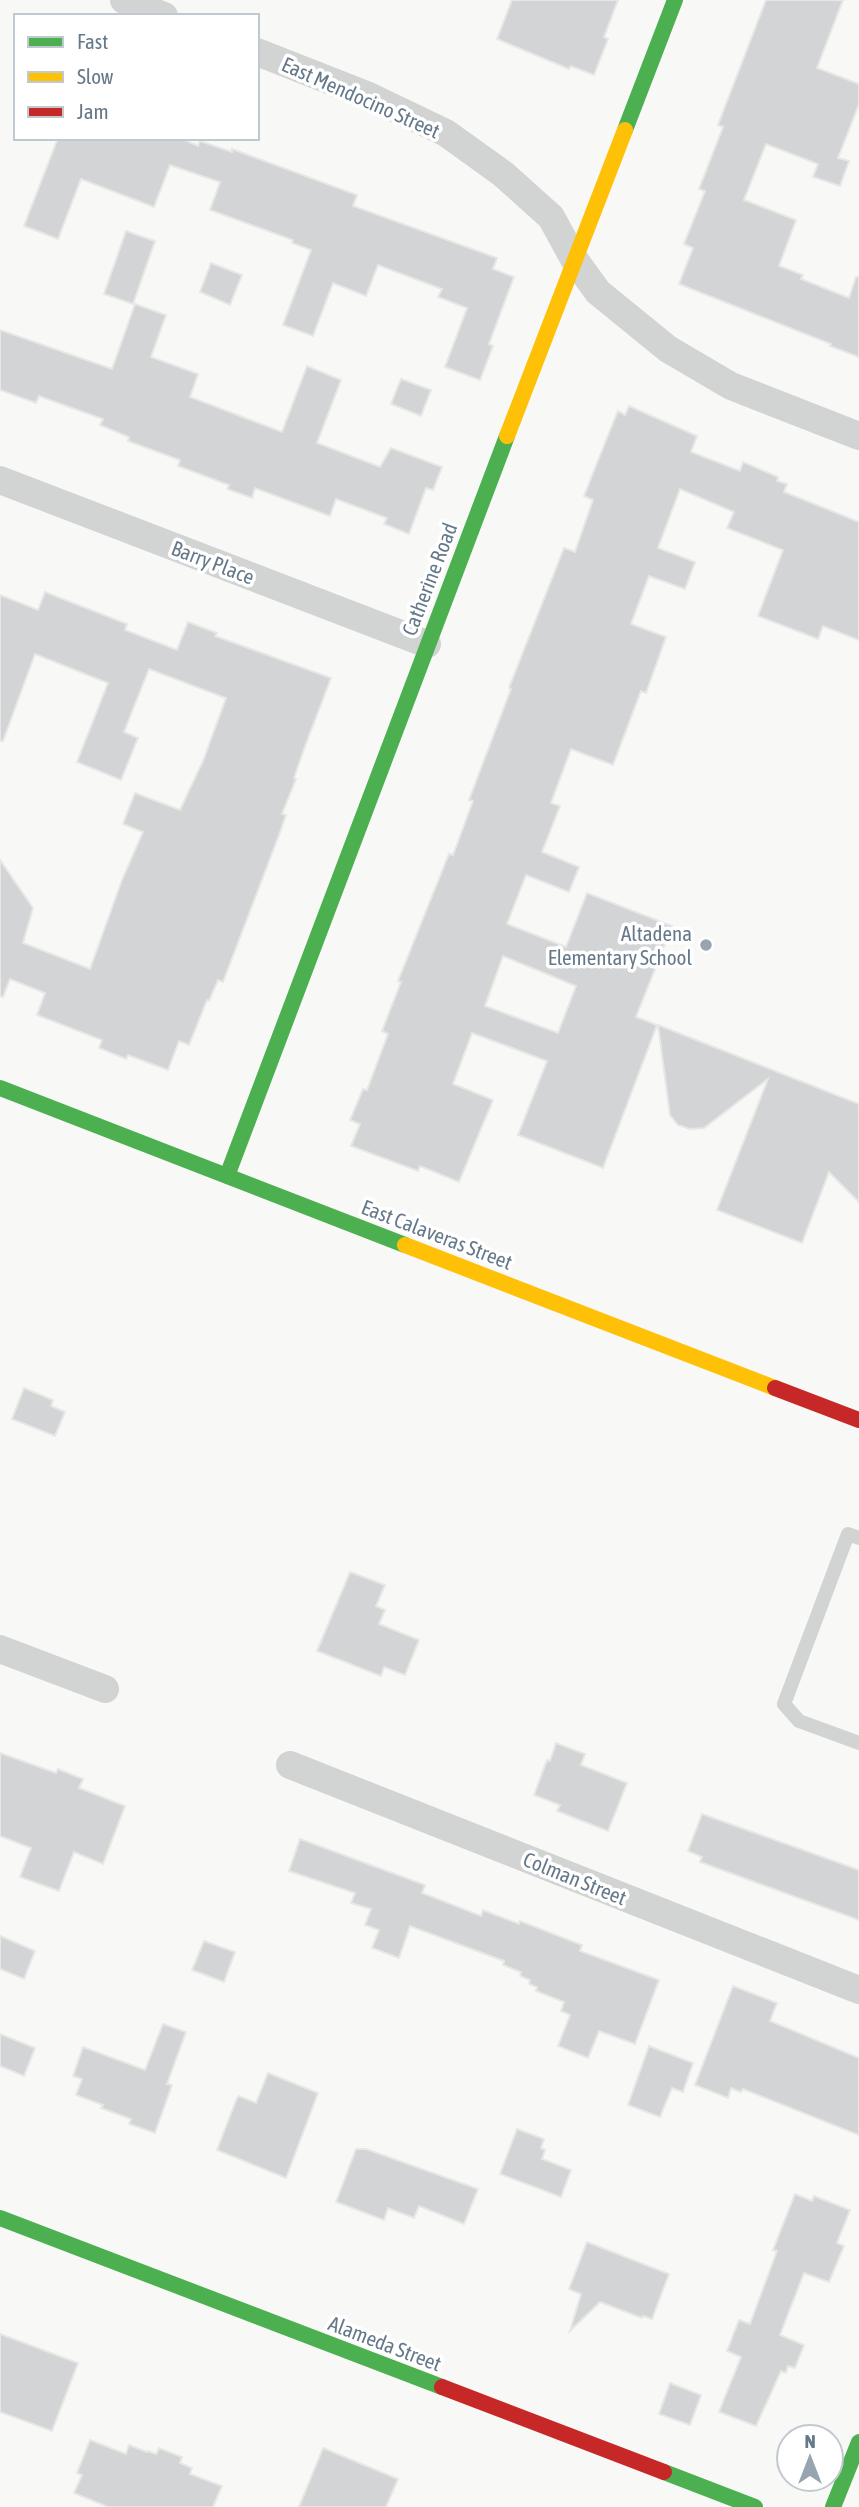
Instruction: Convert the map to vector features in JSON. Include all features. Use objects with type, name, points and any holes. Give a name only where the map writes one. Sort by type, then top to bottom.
[{"type":"street","points":[[124,0],[159,14]]},
{"type":"street","name":"Catherine Road","points":[[228,1176],[427,644],[675,0]]},
{"type":"street","name":"East Mendocino Street","points":[[259,53],[369,96],[446,134],[503,174],[551,217],[574,259],[598,292],[668,349],[732,386],[859,436]]},
{"type":"street","name":"Barry Place","points":[[0,480],[427,644]]},
{"type":"street","name":"East Calaveras Street","points":[[0,1088],[859,1420]]},
{"type":"street","points":[[0,1649],[105,1689]]},
{"type":"street","name":"Colman Street","points":[[290,1765],[859,1990]]},
{"type":"street","name":"Alameda Street","points":[[0,2218],[755,2507]]},
{"type":"street","points":[[833,2507],[859,2442]]},
{"type":"lane","points":[[859,1538],[848,1534],[784,1704],[799,1721],[859,1743]]},
{"type":"building","points":[[512,0],[618,0],[604,37],[608,39],[594,75],[571,66],[569,69],[497,39]]},
{"type":"building","points":[[766,0],[843,0],[817,68],[859,84],[859,104],[838,158],[849,161],[840,186],[813,177],[818,164],[766,144],[744,200],[796,220],[779,266],[803,275],[801,279],[849,298],[856,277],[859,277],[859,357],[679,284],[693,248],[684,244],[705,191],[699,189],[723,127],[718,125]]},
{"type":"building","points":[[57,140],[184,140],[198,146],[200,141],[232,152],[232,149],[357,195],[353,206],[497,258],[493,269],[514,277],[489,344],[493,346],[480,380],[445,367],[467,308],[438,297],[442,289],[378,265],[366,296],[333,283],[313,336],[283,325],[311,250],[292,243],[293,240],[210,210],[220,182],[170,165],[154,207],[81,179],[58,239],[24,226]]},
{"type":"building","points":[[126,231],[155,241],[133,304],[104,294]]},
{"type":"building","points":[[211,263],[242,275],[230,305],[200,292]]},
{"type":"building","points":[[135,304],[166,315],[151,357],[198,374],[190,397],[282,432],[307,366],[341,380],[317,443],[380,467],[391,448],[442,467],[433,490],[426,488],[409,534],[384,524],[387,518],[336,499],[330,516],[255,488],[252,498],[227,489],[229,485],[178,466],[180,460],[128,441],[129,437],[100,425],[103,419],[39,396],[36,403],[0,390],[0,330],[112,369]]},
{"type":"building","points":[[401,379],[431,390],[421,416],[391,404]]},
{"type":"building","points":[[629,406],[697,436],[691,452],[740,471],[743,462],[778,477],[777,481],[787,484],[784,492],[859,522],[859,640],[823,626],[818,639],[758,616],[783,550],[727,528],[734,512],[680,489],[658,548],[695,562],[685,589],[649,576],[631,624],[666,637],[646,693],[641,691],[613,765],[571,749],[551,803],[560,806],[542,852],[579,867],[569,892],[526,875],[507,924],[566,947],[587,893],[672,926],[636,1017],[657,1025],[603,1168],[518,1135],[547,1061],[472,1033],[453,1084],[493,1100],[459,1182],[420,1166],[418,1171],[351,1146],[360,1124],[350,1120],[363,1089],[367,1090],[388,1034],[382,1031],[401,982],[398,981],[449,854],[453,855],[473,801],[469,800],[511,689],[509,688],[564,548],[575,552],[593,500],[584,496],[618,411],[625,415]],"holes":[[[503,956],[576,986],[558,1033],[485,1006]]]},
{"type":"building","points":[[45,592],[127,624],[125,630],[177,650],[188,622],[217,633],[215,636],[331,678],[282,814],[286,815],[279,835],[223,982],[218,980],[209,1001],[207,1000],[189,1045],[179,1041],[168,1070],[128,1055],[126,1059],[99,1048],[102,1040],[37,1015],[45,993],[10,979],[3,997],[0,996],[0,860],[33,908],[23,943],[90,969],[122,880],[143,832],[123,824],[135,793],[180,810],[203,761],[226,698],[149,669],[124,732],[138,738],[121,780],[77,762],[108,683],[35,654],[3,741],[0,741],[0,595],[38,610]]},
{"type":"building","points":[[658,1025],[859,1104],[859,1202],[829,1172],[802,1243],[717,1210],[768,1079],[704,1128],[690,1129],[678,1125],[670,1115]]},
{"type":"building","points":[[24,1388],[53,1400],[51,1406],[65,1412],[55,1436],[12,1419]]},
{"type":"building","points":[[350,1572],[385,1585],[376,1606],[385,1610],[379,1624],[419,1640],[405,1675],[384,1667],[381,1676],[317,1651]]},
{"type":"building","points":[[556,1743],[585,1754],[581,1765],[627,1783],[608,1831],[557,1811],[560,1805],[534,1795]]},
{"type":"building","points":[[0,1753],[56,1773],[58,1769],[83,1779],[79,1788],[125,1806],[103,1864],[74,1852],[59,1891],[20,1877],[31,1848],[0,1836]]},
{"type":"building","points":[[702,1814],[859,1870],[859,1920],[700,1862],[702,1857],[688,1851]]},
{"type":"building","points":[[300,1839],[425,1885],[422,1893],[481,1916],[483,1910],[519,1924],[520,1921],[582,1945],[580,1951],[659,1980],[635,2044],[599,2031],[588,2058],[558,2046],[570,2015],[561,2011],[564,2002],[536,1991],[537,1987],[529,1984],[530,1980],[520,1976],[521,1972],[503,1965],[504,1961],[410,1926],[399,1958],[372,1948],[379,1930],[365,1925],[371,1909],[351,1903],[355,1893],[289,1871]]},
{"type":"building","points":[[0,1936],[35,1951],[24,1979],[0,1969]]},
{"type":"building","points":[[204,1941],[235,1952],[224,1982],[192,1970]]},
{"type":"building","points":[[733,1986],[777,2003],[770,2021],[859,2058],[859,2135],[743,2089],[741,2092],[731,2088],[728,2098],[695,2085]]},
{"type":"building","points":[[163,2024],[186,2032],[167,2084],[172,2085],[155,2133],[129,2124],[131,2119],[76,2095],[82,2079],[73,2076],[83,2047],[145,2070]]},
{"type":"building","points":[[0,2034],[35,2048],[24,2076],[0,2066]]},
{"type":"building","points":[[649,2046],[693,2063],[683,2092],[672,2088],[660,2117],[628,2105]]},
{"type":"building","points":[[268,2073],[318,2093],[286,2178],[217,2150],[237,2098],[239,2096],[256,2103]]},
{"type":"building","points":[[517,2129],[544,2139],[542,2159],[571,2170],[561,2197],[500,2174]]},
{"type":"building","points":[[356,2149],[366,2149],[478,2189],[464,2224],[419,2206],[414,2218],[388,2208],[384,2220],[336,2202]]},
{"type":"building","points":[[795,2194],[812,2201],[814,2196],[850,2210],[837,2243],[844,2246],[829,2282],[804,2273],[780,2335],[804,2345],[795,2368],[788,2366],[786,2373],[781,2371],[756,2426],[719,2412],[741,2357],[727,2351],[739,2320],[750,2324],[777,2251],[773,2250]]},
{"type":"building","points":[[587,2242],[669,2274],[652,2319],[642,2318],[600,2302],[570,2331],[581,2294],[569,2289]]},
{"type":"building","points":[[0,2334],[78,2363],[52,2431],[0,2412]]},
{"type":"building","points":[[670,2383],[701,2395],[690,2425],[659,2414]]},
{"type":"building","points":[[90,2440],[126,2454],[129,2445],[156,2454],[159,2448],[182,2457],[180,2463],[192,2468],[190,2474],[222,2486],[213,2507],[108,2507],[74,2493],[82,2475],[77,2473]]},
{"type":"building","points":[[323,2448],[398,2479],[386,2507],[299,2507]]},
{"type":"traffic: fast","points":[[625,130],[675,0]]},
{"type":"traffic: fast","points":[[227,1176],[507,436]]},
{"type":"traffic: fast","points":[[0,1088],[405,1245]]},
{"type":"traffic: fast","points":[[0,2218],[442,2387]]},
{"type":"traffic: fast","points":[[833,2507],[859,2442]]},
{"type":"traffic: fast","points":[[664,2472],[755,2507]]},
{"type":"traffic: slow","points":[[507,436],[625,130]]},
{"type":"traffic: slow","points":[[405,1245],[775,1388]]},
{"type":"traffic: jam","points":[[775,1388],[859,1420]]},
{"type":"traffic: jam","points":[[442,2387],[664,2472]]},
{"type":"place","name":"Altadena Elementary School","points":[[706,945]]}]
